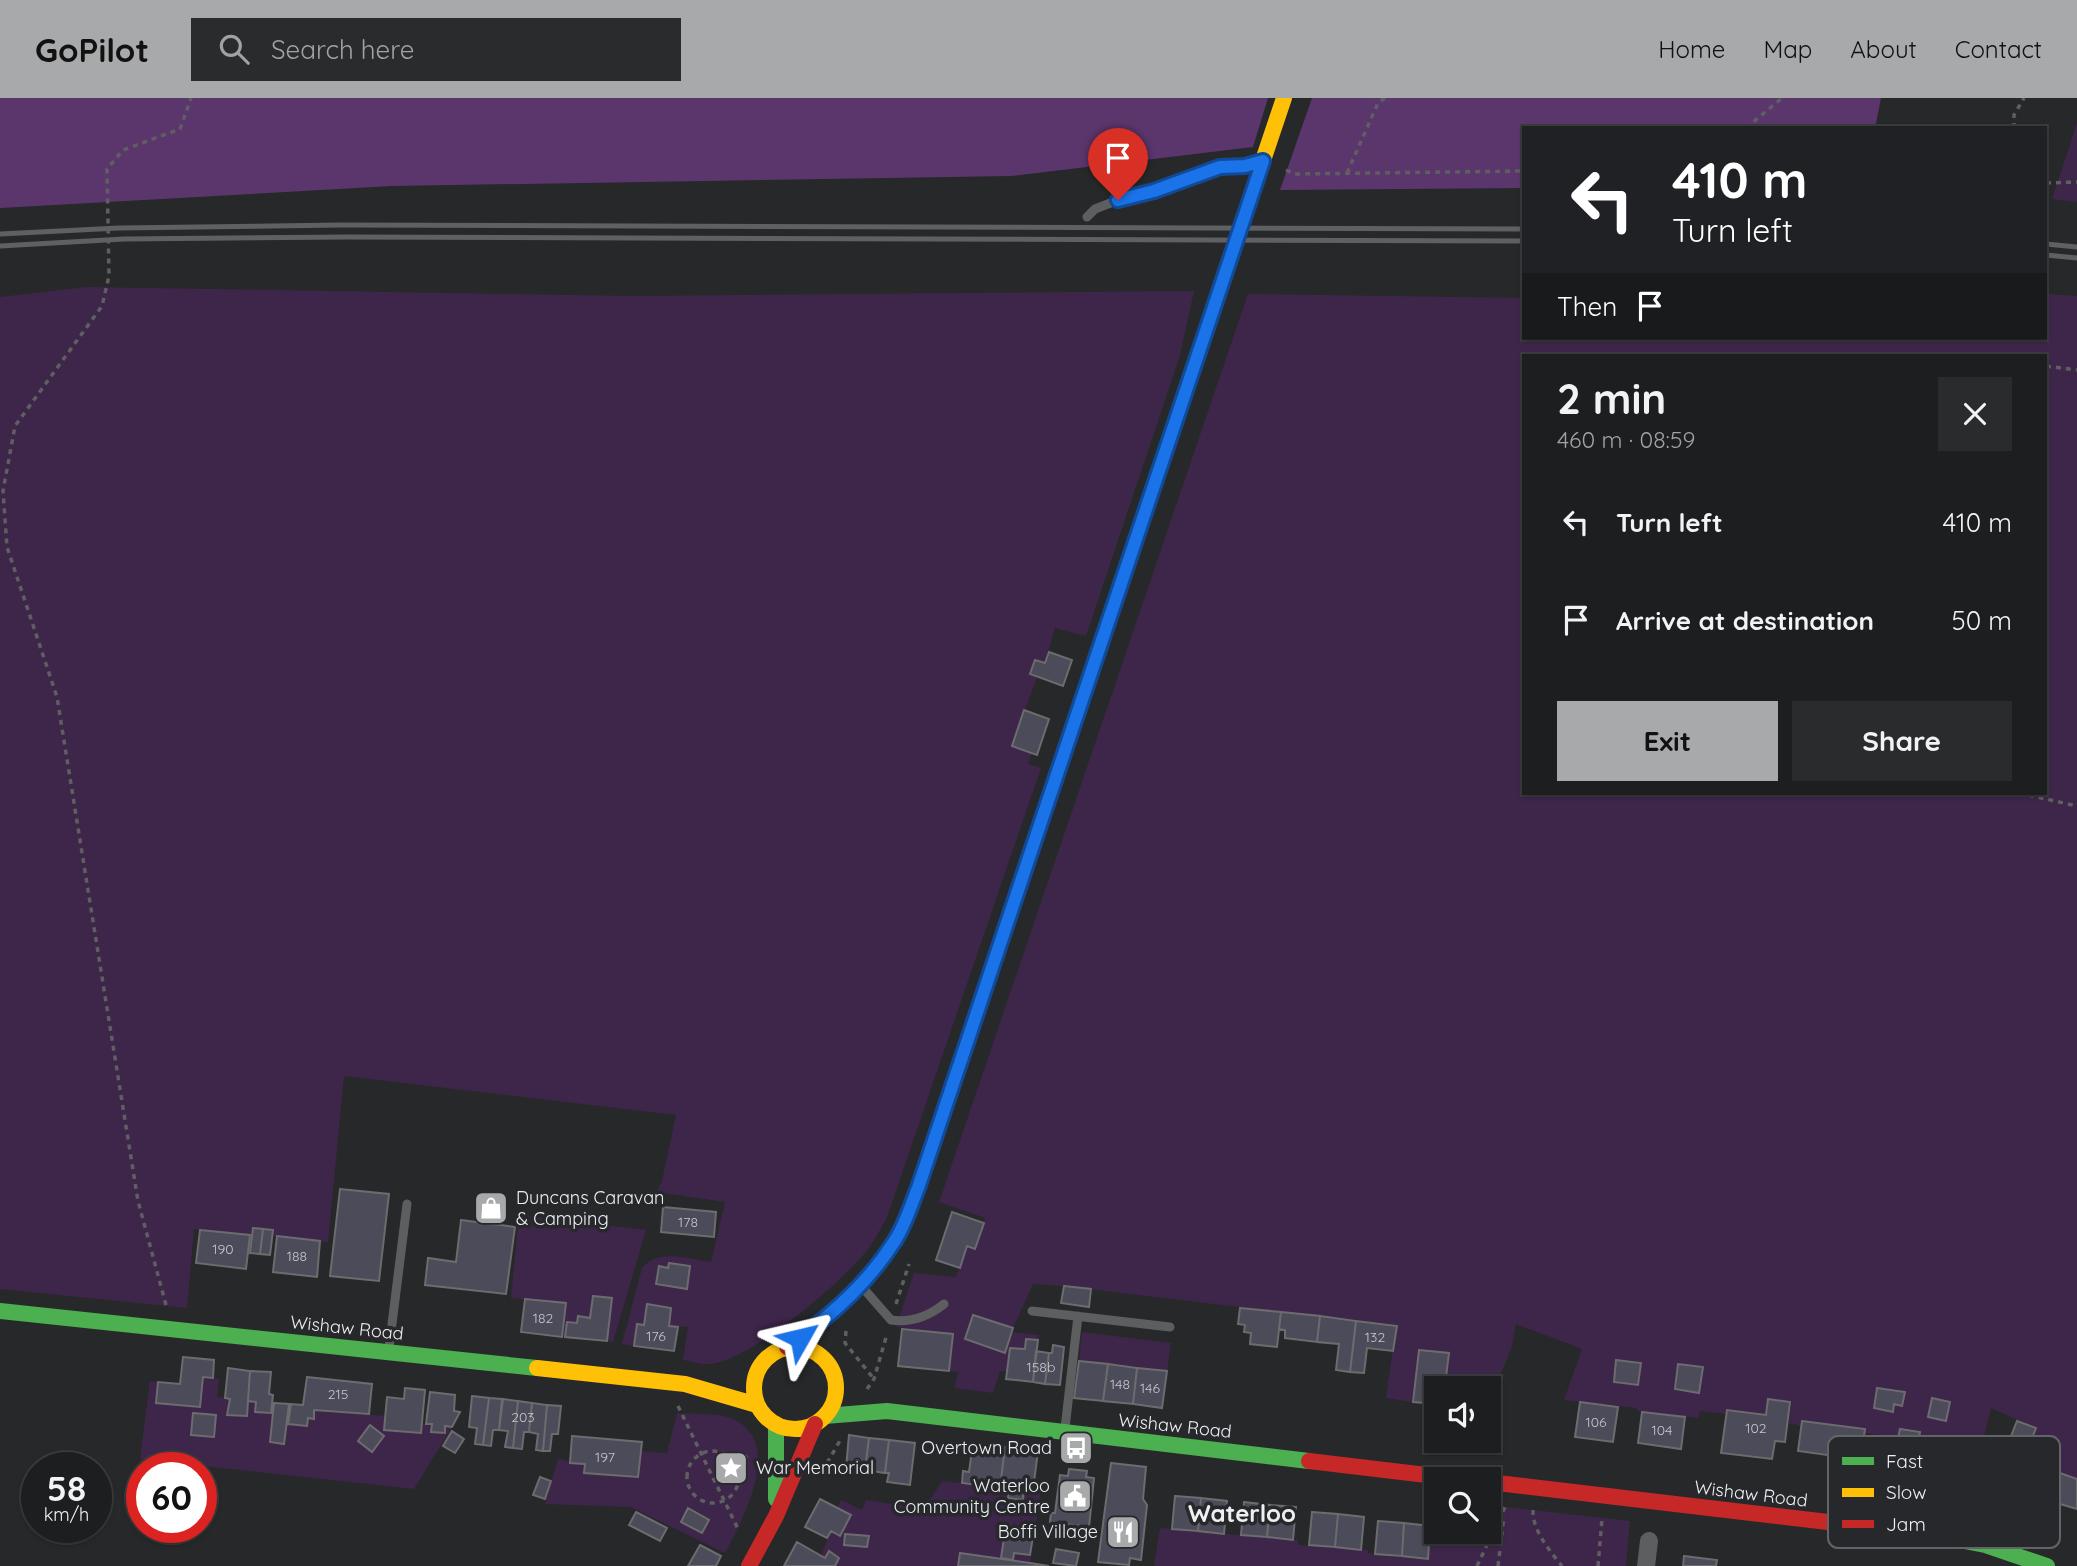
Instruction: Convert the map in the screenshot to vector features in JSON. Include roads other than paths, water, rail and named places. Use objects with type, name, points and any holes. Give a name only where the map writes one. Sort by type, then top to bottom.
[{"type":"main road","points":[[820,1420],[802,1429],[789,1429],[776,1425],[765,1417],[757,1405],[754,1392],[758,1368],[776,1351],[787,1347],[835,1311],[861,1286],[896,1240],[918,1188],[1284,98]]},
{"type":"main road","name":"Wishaw Road","points":[[0,1311],[689,1384],[757,1405]]},
{"type":"main road","points":[[751,1562],[776,1516],[820,1420],[832,1405],[836,1392],[833,1350],[835,1311]]},
{"type":"main road","points":[[787,1347],[833,1350]]},
{"type":"main road","name":"Wishaw Road","points":[[833,1350],[857,1391],[887,1410]]},
{"type":"main road","name":"Wishaw Road","points":[[689,1384],[758,1368]]},
{"type":"main road","name":"Wishaw Road","points":[[820,1420],[887,1410],[1424,1474]]},
{"type":"main road","points":[[776,1425],[776,1516]]},
{"type":"main road","name":"Wishaw Road","points":[[1501,1484],[1828,1522]]},
{"type":"main road","name":"Wishaw Road","points":[[1994,1548],[2047,1566]]},
{"type":"street","points":[[1646,1566],[1649,1541]]},
{"type":"lane","points":[[1087,218],[1096,209],[1118,200],[1154,191],[1220,167],[1263,163]]},
{"type":"lane","points":[[389,1352],[407,1204]]},
{"type":"lane","points":[[861,1286],[891,1320],[930,1315],[944,1304]]},
{"type":"lane","points":[[1032,1311],[1170,1327]]},
{"type":"lane","points":[[1064,1433],[1078,1316]]},
{"type":"railway","points":[[0,234],[119,228],[341,225],[1522,229]]},
{"type":"railway","points":[[0,246],[124,239],[346,237],[1522,241]]},
{"type":"railway","points":[[2047,244],[2077,247]]},
{"type":"railway","points":[[2047,255],[2077,258]]},
{"type":"place","name":"Duncans Caravan & Camping","points":[[491,1208]]},
{"type":"place","name":"Overtown Road","points":[[1076,1448]]},
{"type":"place","name":"War Memorial","points":[[731,1468]]},
{"type":"place","name":"Waterloo Community Centre","points":[[1075,1496]]},
{"type":"place","name":"Boffi Village","points":[[1123,1532]]},
{"type":"district","name":"Waterloo","points":[[1242,1514]]}]
